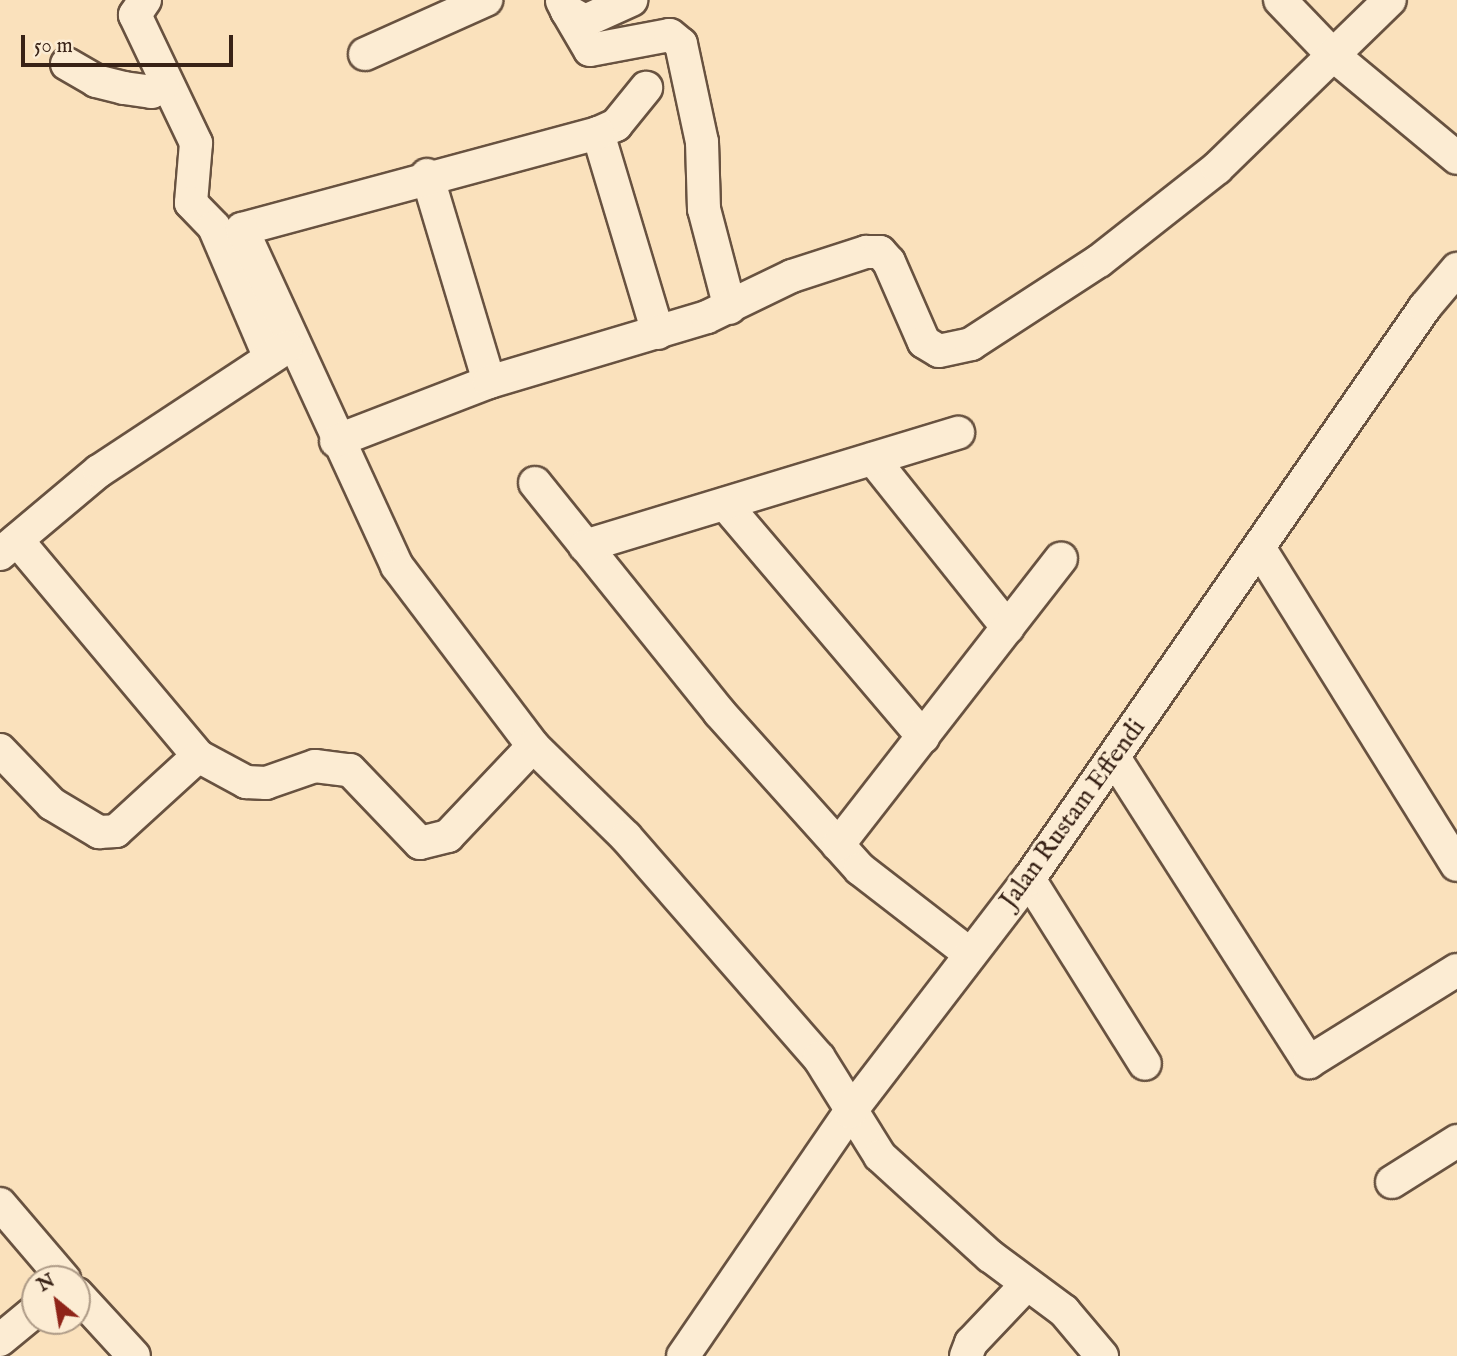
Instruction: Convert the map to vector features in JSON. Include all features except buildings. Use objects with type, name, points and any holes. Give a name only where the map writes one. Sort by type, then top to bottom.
[{"type":"street","points":[[145,0],[135,15],[164,83],[196,144],[191,203],[214,227],[280,351],[336,441],[397,566],[533,746],[626,837],[819,1058],[850,1112],[880,1156],[1027,1283],[1064,1311],[1102,1356]]},
{"type":"street","points":[[366,54],[431,9],[486,0]]},
{"type":"street","points":[[564,6],[585,21],[631,0]]},
{"type":"street","points":[[1280,0],[1333,55],[1457,158]]},
{"type":"street","points":[[336,441],[489,382],[658,333],[730,308],[792,276],[880,251],[925,342],[939,351],[971,344],[1099,261],[1217,169],[1390,0]]},
{"type":"street","points":[[564,6],[590,50],[670,35],[681,44],[702,142],[704,209],[730,308]]},
{"type":"street","points":[[66,64],[96,81],[124,88],[152,92],[164,83]]},
{"type":"street","points":[[280,351],[242,229],[427,176],[598,133],[616,125],[646,88]]},
{"type":"street","points":[[598,133],[658,333]]},
{"type":"street","points":[[427,176],[489,382]]},
{"type":"street","name":"Jalan Rustam Effendi","points":[[697,1350],[850,1112],[1029,879],[1115,759],[1424,307],[1457,269]]},
{"type":"street","points":[[280,351],[99,471],[9,547],[198,756],[246,782],[266,783],[315,766],[350,771],[380,796],[409,837],[433,843],[448,836],[533,746]]},
{"type":"street","points":[[585,545],[958,433]]},
{"type":"street","points":[[873,459],[1008,628]]},
{"type":"street","points":[[535,483],[719,712],[860,869],[970,954]]},
{"type":"street","points":[[725,504],[922,737]]},
{"type":"street","points":[[1260,549],[1457,864]]},
{"type":"street","points":[[838,845],[1061,559]]},
{"type":"street","points":[[0,750],[52,804],[81,825],[108,834],[198,756]]},
{"type":"street","points":[[1115,759],[1309,1062],[1457,970]]},
{"type":"street","points":[[1029,879],[1145,1064]]},
{"type":"street","points":[[1392,1182],[1457,1141]]},
{"type":"street","points":[[0,1204],[52,1265]]},
{"type":"street","points":[[966,1356],[971,1343],[1027,1283]]},
{"type":"street","points":[[91,1309],[134,1356]]},
{"type":"street","points":[[0,1340],[21,1323]]}]
